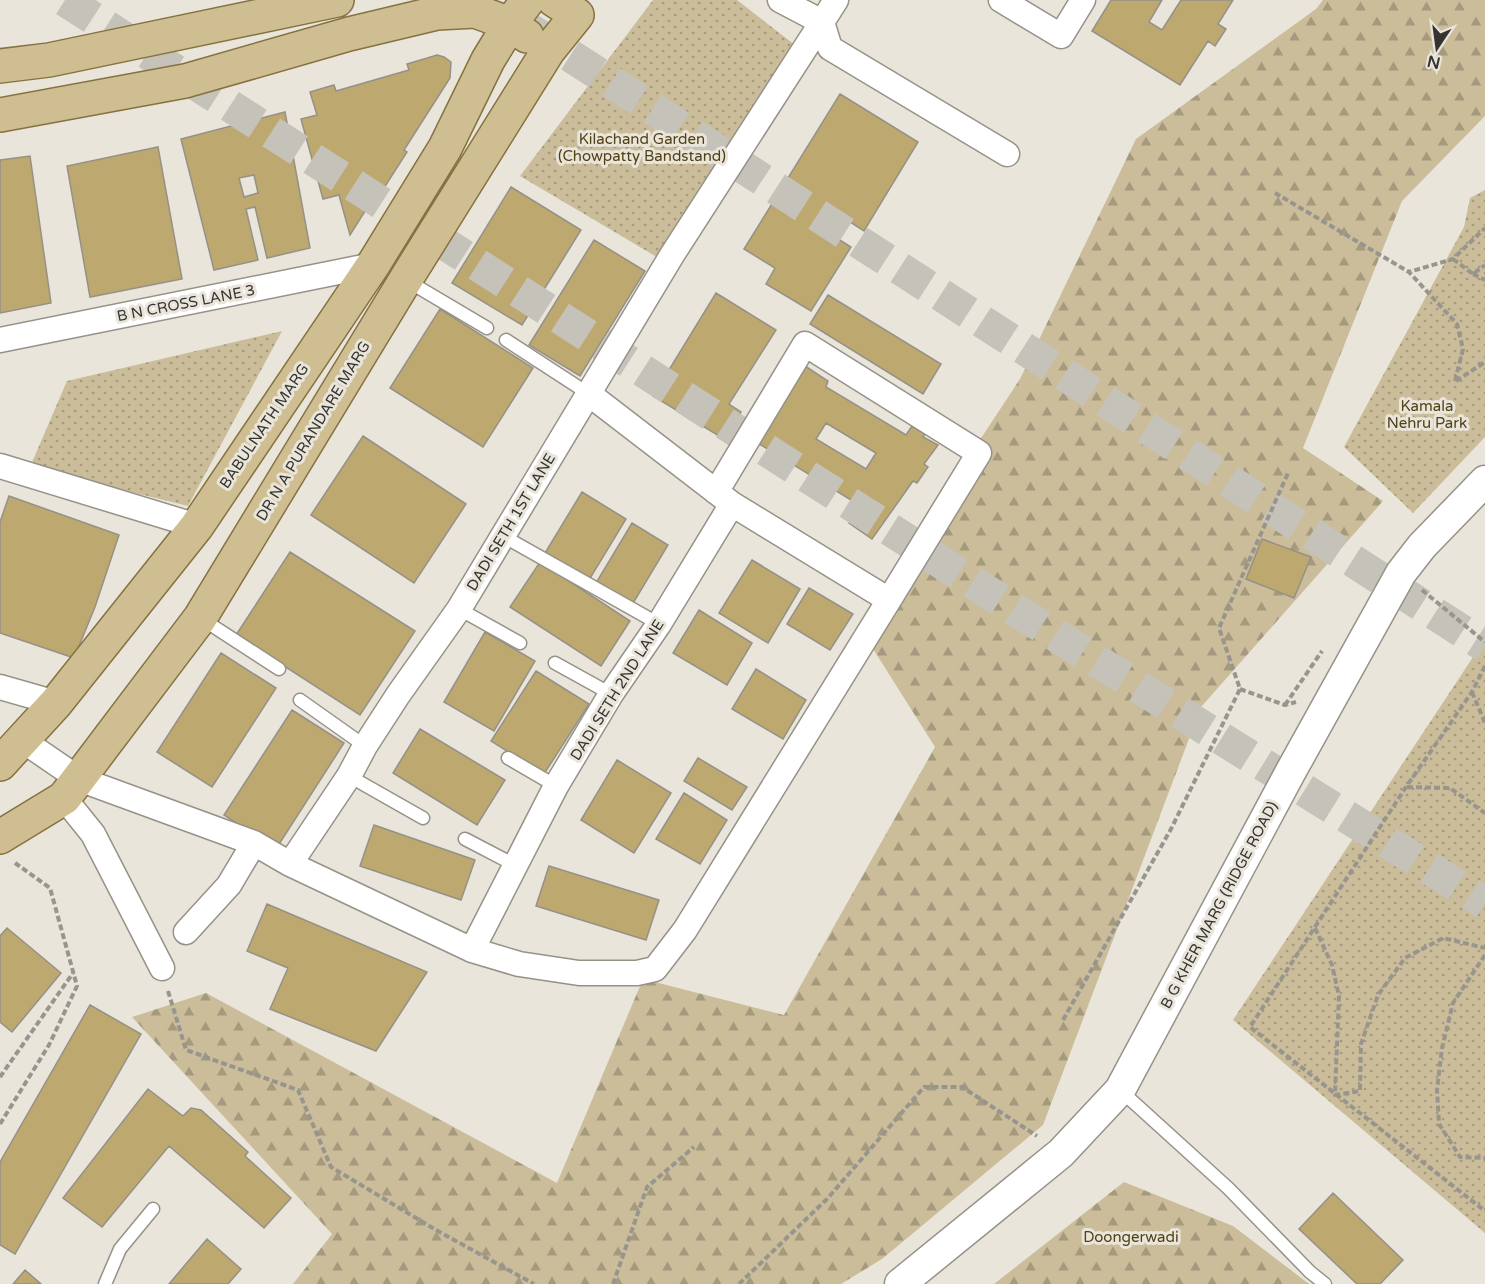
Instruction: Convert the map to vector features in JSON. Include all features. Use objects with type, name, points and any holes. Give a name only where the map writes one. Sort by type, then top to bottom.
[{"type":"main road","points":[[0,66],[49,60],[338,0]]},
{"type":"main road","name":"DR N A PURANDARE MARG","points":[[4,848],[72,789],[200,618],[548,51],[577,15],[554,0]]},
{"type":"main road","points":[[0,114],[185,81],[349,34],[437,13],[519,12],[548,51]]},
{"type":"main road","name":"BABULNATH MARG","points":[[0,764],[56,703],[197,526],[373,265],[445,148],[488,60],[519,12]]},
{"type":"street","points":[[780,0],[822,22],[830,48],[1007,154]]},
{"type":"street","name":"DADI SETH 1ST LANE","points":[[290,864],[349,776],[398,695],[459,609],[672,255],[836,0]]},
{"type":"street","points":[[1001,0],[1061,36],[1083,0]]},
{"type":"street","name":"B N CROSS LANE 3","points":[[0,340],[373,265]]},
{"type":"street","name":"DADI SETH 2ND LANE","points":[[472,950],[556,786],[611,694],[659,624],[805,344],[979,453],[889,600]]},
{"type":"street","points":[[72,789],[254,843],[290,864],[472,950],[519,964],[579,973],[637,973],[655,969],[685,930],[889,600],[724,498],[589,393]]},
{"type":"street","points":[[0,466],[197,526]]},
{"type":"street","name":"B G KHER MARG (RIDGE ROAD)","points":[[900,1284],[1061,1153],[1120,1090],[1401,573],[1422,546],[1485,481]]},
{"type":"street","points":[[0,687],[56,703]]},
{"type":"street","points":[[22,740],[72,789],[162,968]]},
{"type":"street","points":[[186,932],[229,885],[254,843]]},
{"type":"lane","points":[[406,279],[487,328]]},
{"type":"lane","points":[[506,340],[589,393]]},
{"type":"lane","points":[[503,536],[659,624]]},
{"type":"lane","points":[[459,609],[520,643]]},
{"type":"lane","points":[[200,618],[279,669]]},
{"type":"lane","points":[[555,663],[611,694]]},
{"type":"lane","points":[[300,700],[366,746]]},
{"type":"lane","points":[[508,758],[556,786]]},
{"type":"lane","points":[[349,776],[423,818]]},
{"type":"lane","points":[[465,839],[515,864]]},
{"type":"lane","points":[[1120,1090],[1228,1188],[1310,1272],[1325,1284]]},
{"type":"lane","points":[[105,1284],[120,1249],[153,1209]]},
{"type":"path","points":[[1275,194],[1409,272],[1457,324],[1463,349],[1455,381],[1485,362]]},
{"type":"path","points":[[1409,272],[1453,259],[1485,228]]},
{"type":"path","points":[[1453,259],[1485,280]]},
{"type":"path","points":[[1473,274],[1485,265]]},
{"type":"path","points":[[1064,1020],[1171,828],[1240,688],[1219,628],[1288,473]]},
{"type":"path","points":[[1401,573],[1485,642]]},
{"type":"path","points":[[1485,666],[1472,692],[1406,787],[1250,1027],[1485,1211]]},
{"type":"path","points":[[1240,688],[1285,705],[1335,692]]},
{"type":"path","points":[[1472,692],[1485,723]]},
{"type":"path","points":[[1406,787],[1450,788],[1485,813]]},
{"type":"path","points":[[0,1124],[49,1045],[77,986],[50,888],[4,848]]},
{"type":"path","points":[[1315,928],[1332,965],[1339,996],[1335,1095]]},
{"type":"path","points":[[1335,1095],[1360,1091],[1362,1044],[1378,995],[1405,958],[1443,939],[1485,948]]},
{"type":"path","points":[[1485,955],[1453,1003],[1442,1048],[1437,1090],[1439,1124],[1460,1157],[1485,1158]]},
{"type":"path","points":[[162,968],[186,1050],[298,1090],[331,1167],[436,1230],[534,1284]]},
{"type":"path","points":[[0,1077],[73,973]]},
{"type":"path","points":[[739,1284],[827,1199],[924,1087],[962,1087],[1061,1153]]},
{"type":"path","points":[[613,1284],[647,1187],[694,1147]]},
{"type":"green space","name":"Kilachand Garden (Chowpatty Bandstand)","points":[[653,0],[737,0],[795,45],[667,263],[520,176]]},
{"type":"green space","points":[[1323,0],[1485,0],[1485,116],[1402,201],[1303,448],[1383,501],[1201,707],[1043,1125],[882,1259],[841,1284],[293,1284],[332,1234],[132,1017],[206,993],[557,1183],[643,979],[784,1015],[935,747],[858,625],[1020,379],[1136,139],[1316,9]]},
{"type":"green space","name":"Kamala Nehru Park","points":[[1485,190],[1485,437],[1413,513],[1344,447],[1464,227],[1470,198]]},
{"type":"green space","points":[[282,331],[188,506],[30,467],[67,381]]},
{"type":"green space","points":[[1485,639],[1485,1233],[1233,1020]]},
{"type":"green space","name":"Doongerwadi","points":[[1124,1182],[1233,1226],[1309,1284],[994,1284]]},
{"type":"building","points":[[1111,0],[1162,0],[1149,22],[1162,30],[1181,0],[1233,0],[1218,24],[1226,29],[1215,46],[1208,41],[1180,85],[1092,31]]},
{"type":"building","points":[[437,55],[451,62],[450,78],[404,150],[407,152],[377,199],[374,197],[350,235],[339,195],[323,199],[301,119],[317,115],[310,92],[334,85],[336,91],[409,70],[407,64]]},
{"type":"building","points":[[840,94],[918,142],[864,231],[838,214],[827,232],[851,247],[811,311],[766,284],[775,268],[744,249]]},
{"type":"building","points":[[285,112],[310,248],[267,258],[255,207],[246,209],[258,260],[214,270],[181,139]],"holes":[[[254,175],[258,193],[244,197],[239,178]]]},
{"type":"building","points":[[158,147],[182,279],[90,297],[67,166]]},
{"type":"building","points":[[30,156],[51,303],[0,313],[0,160]]},
{"type":"building","points":[[511,187],[581,230],[522,325],[452,283]]},
{"type":"building","points":[[594,240],[645,271],[580,376],[529,345]]},
{"type":"building","points":[[716,293],[776,330],[729,404],[741,412],[724,439],[653,396]]},
{"type":"building","points":[[828,295],[941,364],[923,394],[810,324]]},
{"type":"building","points":[[440,309],[533,368],[483,447],[390,388]]},
{"type":"building","points":[[805,366],[828,381],[826,387],[906,435],[912,426],[925,434],[923,437],[938,445],[924,464],[928,467],[917,483],[913,481],[872,539],[849,523],[861,506],[756,442]],"holes":[[[826,423],[876,453],[866,469],[816,439]]]},
{"type":"building","points":[[363,436],[466,504],[414,583],[311,515]]},
{"type":"building","points":[[582,492],[626,519],[589,580],[545,553]]},
{"type":"building","points":[[9,496],[119,535],[95,607],[74,658],[0,633],[0,522]]},
{"type":"building","points":[[632,523],[668,545],[632,605],[596,583]]},
{"type":"building","points":[[1262,539],[1311,557],[1294,598],[1246,579]]},
{"type":"building","points":[[290,552],[415,631],[360,715],[236,635]]},
{"type":"building","points":[[752,560],[800,589],[768,643],[719,613]]},
{"type":"building","points":[[540,562],[630,621],[601,666],[510,607]]},
{"type":"building","points":[[809,588],[853,614],[830,650],[787,624]]},
{"type":"building","points":[[699,610],[752,643],[727,685],[673,653]]},
{"type":"building","points":[[485,632],[535,661],[494,731],[444,702]]},
{"type":"building","points":[[221,653],[276,688],[212,787],[157,752]]},
{"type":"building","points":[[756,669],[806,700],[783,739],[732,709]]},
{"type":"building","points":[[536,671],[589,704],[544,774],[491,741]]},
{"type":"building","points":[[292,710],[344,743],[276,849],[224,815]]},
{"type":"building","points":[[420,729],[505,780],[477,825],[393,773]]},
{"type":"building","points":[[698,758],[747,787],[732,810],[684,781]]},
{"type":"building","points":[[617,760],[671,793],[634,853],[581,820]]},
{"type":"building","points":[[684,793],[727,820],[700,864],[656,839]]},
{"type":"building","points":[[374,825],[475,860],[461,900],[360,866]]},
{"type":"building","points":[[549,866],[659,900],[646,940],[536,906]]},
{"type":"building","points":[[267,904],[427,972],[376,1051],[270,1009],[288,968],[247,951]]},
{"type":"building","points":[[7,928],[61,973],[12,1032],[0,1022],[0,936]]},
{"type":"building","points":[[90,1005],[141,1034],[15,1254],[0,1245],[0,1162]]},
{"type":"building","points":[[148,1089],[183,1116],[191,1108],[201,1110],[248,1152],[245,1156],[291,1198],[264,1228],[169,1146],[102,1227],[63,1198]]},
{"type":"building","points":[[1333,1193],[1403,1260],[1380,1284],[1357,1284],[1299,1229]]},
{"type":"building","points":[[207,1239],[241,1269],[228,1284],[169,1284]]},
{"type":"building","points":[[25,1270],[41,1284],[13,1284]]},
{"type":"tunnel","points":[[65,0],[1025,616],[1485,903]]},
{"type":"tunnel","points":[[529,29],[1485,646]]}]
